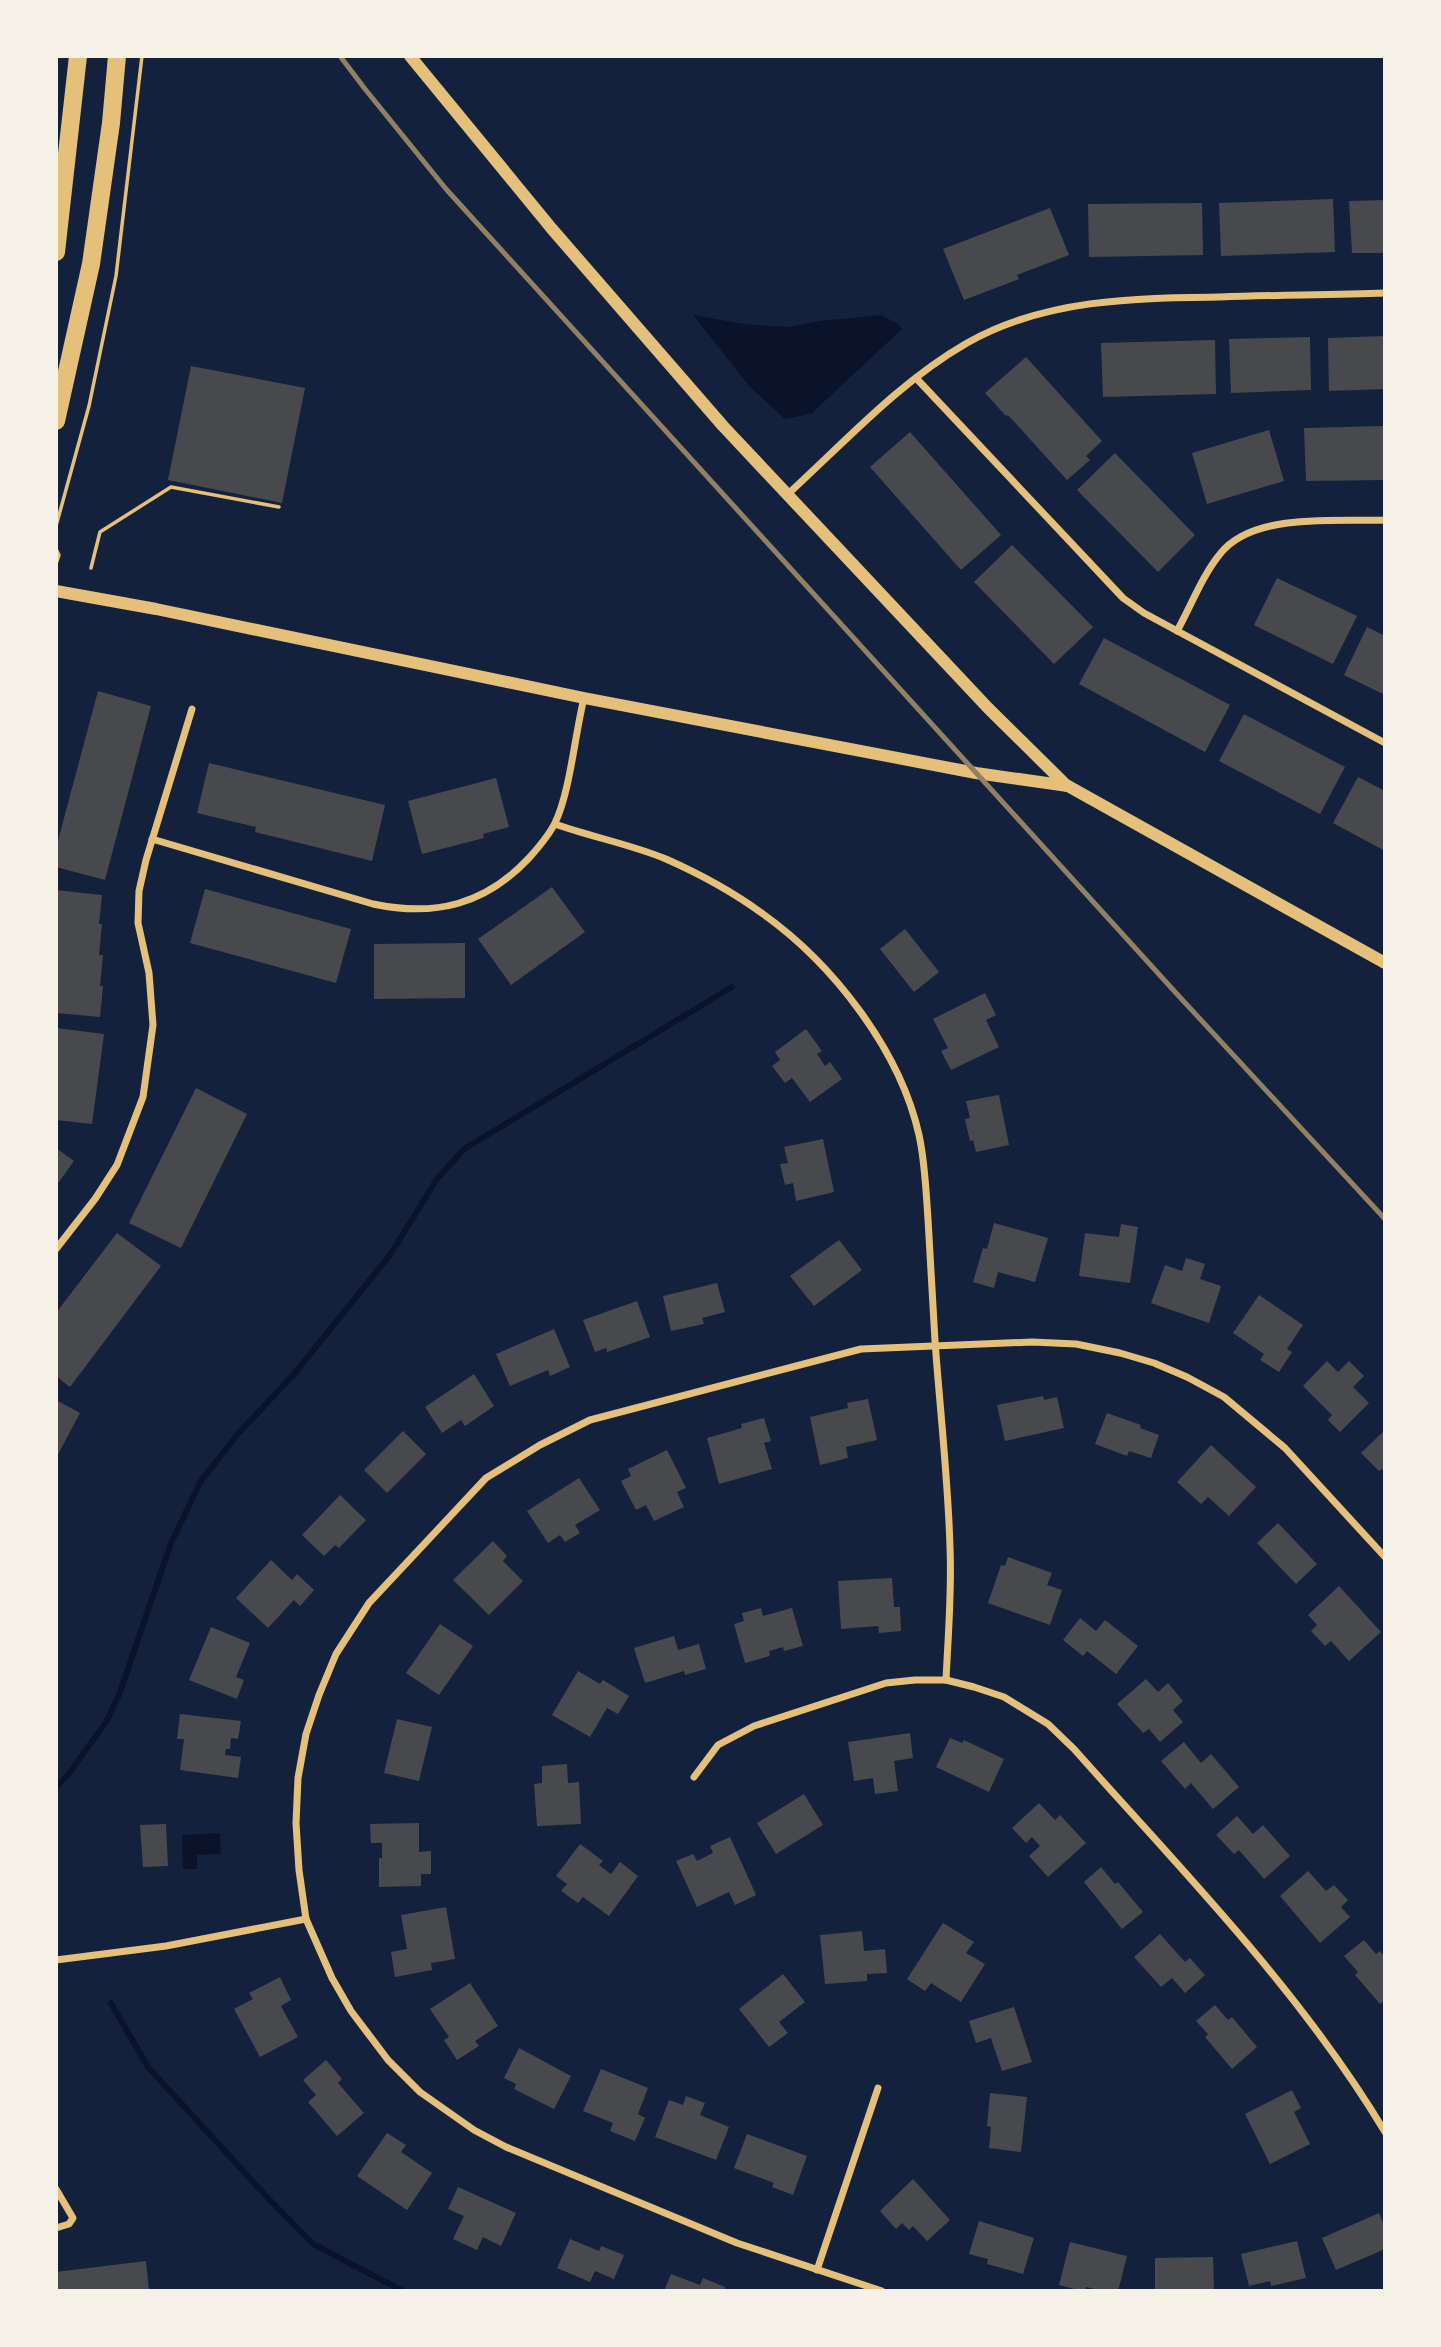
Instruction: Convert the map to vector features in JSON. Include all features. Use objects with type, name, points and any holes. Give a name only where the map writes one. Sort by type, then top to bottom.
[{"type":"main road","points":[[56,252],[78,56]]},
{"type":"main road","points":[[56,421],[91,264],[111,123],[117,56]]},
{"type":"street","points":[[410,56],[552,229],[723,426],[988,708],[1068,786],[1385,963]]},
{"type":"street","points":[[788,494],[916,378],[969,342],[1007,325],[1053,310],[1095,302],[1149,298],[1385,293]]},
{"type":"street","points":[[916,378],[1123,598],[1144,613],[1385,743]]},
{"type":"street","points":[[1177,631],[1220,554],[1237,537],[1269,526],[1385,520]]},
{"type":"street","points":[[56,591],[156,609],[584,698],[976,773],[1068,786]]},
{"type":"street","points":[[152,839],[398,909],[422,910],[470,900],[516,872],[535,852],[555,824],[584,698]]},
{"type":"street","points":[[56,1249],[96,1199],[117,1165],[143,1097],[153,1025],[149,973],[138,923],[139,891],[191,709]]},
{"type":"street","points":[[555,824],[664,858],[728,891],[763,913],[823,967],[854,1004],[896,1072],[919,1135],[926,1199],[950,1547],[946,1680]]},
{"type":"street","points":[[882,2291],[737,2243],[543,2163],[474,2130],[420,2092],[387,2060],[367,2034],[332,1978],[306,1919],[296,1823],[297,1789],[306,1734],[336,1654],[369,1603],[485,1478],[540,1445],[590,1420],[861,1349],[1032,1342],[1076,1344],[1131,1356],[1187,1377],[1224,1397],[1285,1448],[1385,1557]]},
{"type":"street","points":[[694,1777],[719,1745],[754,1726],[886,1683],[915,1679],[946,1680],[994,1694],[1028,1710],[1048,1724],[1074,1749],[1285,1988],[1339,2061],[1385,2132]]},
{"type":"street","points":[[56,1960],[166,1946],[306,1919]]},
{"type":"street","points":[[817,2270],[878,2088]]},
{"type":"street","points":[[56,2189],[73,2218],[69,2224],[56,2228]]},
{"type":"path","points":[[56,526],[89,406],[116,276],[142,56]]},
{"type":"path","points":[[92,568],[100,532],[171,486],[279,507]]},
{"type":"path","points":[[56,549],[59,555],[56,564]]},
{"type":"water","points":[[693,315],[745,324],[788,327],[881,315],[902,329],[811,414],[785,419],[749,386]]},
{"type":"water","points":[[220,1833],[221,1854],[197,1855],[197,1869],[183,1869],[182,1835]]},
{"type":"building","points":[[1333,199],[1335,252],[1221,256],[1219,203]]},
{"type":"building","points":[[1385,200],[1385,253],[1352,253],[1349,201]]},
{"type":"building","points":[[1202,203],[1203,255],[1089,257],[1088,204]]},
{"type":"building","points":[[1050,208],[1069,255],[1017,275],[1019,279],[964,300],[943,249]]},
{"type":"building","points":[[1385,336],[1385,389],[1329,391],[1328,338]]},
{"type":"building","points":[[1310,337],[1311,390],[1231,393],[1229,339]]},
{"type":"building","points":[[1215,340],[1216,394],[1103,397],[1101,343]]},
{"type":"building","points":[[1026,357],[1102,441],[1086,456],[1090,460],[1067,480],[985,393]]},
{"type":"building","points":[[191,366],[305,388],[282,503],[168,480]]},
{"type":"building","points":[[1385,426],[1385,480],[1306,481],[1304,428]]},
{"type":"building","points":[[1269,430],[1284,481],[1207,504],[1192,453]]},
{"type":"building","points":[[910,432],[1001,535],[961,570],[870,467]]},
{"type":"building","points":[[1115,453],[1195,535],[1158,572],[1077,490]]},
{"type":"building","points":[[1012,545],[1093,627],[1054,664],[974,582]]},
{"type":"building","points":[[1277,578],[1357,616],[1333,664],[1254,625]]},
{"type":"building","points":[[1367,627],[1385,636],[1385,695],[1344,675]]},
{"type":"building","points":[[1104,638],[1230,705],[1205,752],[1079,684]]},
{"type":"building","points":[[98,691],[151,706],[105,880],[56,867],[56,848]]},
{"type":"building","points":[[1244,714],[1345,767],[1320,814],[1219,761]]},
{"type":"building","points":[[209,763],[385,805],[372,861],[255,832],[256,827],[197,813]]},
{"type":"building","points":[[1358,777],[1385,791],[1385,851],[1333,823]]},
{"type":"building","points":[[496,778],[509,827],[483,834],[484,838],[422,854],[408,801]]},
{"type":"building","points":[[552,887],[585,932],[511,985],[478,939]]},
{"type":"building","points":[[205,889],[351,929],[336,983],[190,943]]},
{"type":"building","points":[[56,890],[102,895],[99,924],[102,924],[99,955],[103,955],[100,1017],[56,1013]]},
{"type":"building","points":[[905,929],[939,972],[914,992],[880,949]]},
{"type":"building","points":[[465,943],[465,998],[374,999],[374,944]]},
{"type":"building","points":[[985,993],[996,1015],[986,1020],[999,1047],[951,1070],[941,1051],[948,1048],[933,1019]]},
{"type":"building","points":[[56,1028],[104,1034],[92,1124],[56,1120]]},
{"type":"building","points":[[806,1029],[822,1051],[817,1054],[825,1066],[830,1062],[842,1079],[810,1102],[792,1078],[785,1083],[772,1066],[780,1060],[775,1052]]},
{"type":"building","points":[[196,1088],[247,1114],[181,1248],[129,1223]]},
{"type":"building","points":[[999,1095],[1009,1145],[976,1152],[973,1140],[970,1141],[965,1119],[970,1118],[966,1101]]},
{"type":"building","points":[[823,1139],[834,1192],[796,1201],[793,1183],[785,1185],[780,1164],[788,1163],[784,1147]]},
{"type":"building","points":[[56,1148],[74,1161],[56,1186]]},
{"type":"building","points":[[994,1223],[1048,1238],[1035,1282],[998,1272],[994,1288],[973,1282],[983,1248],[987,1249]]},
{"type":"building","points":[[1121,1224],[1138,1227],[1130,1283],[1079,1276],[1085,1233],[1119,1237]]},
{"type":"building","points":[[117,1233],[161,1266],[70,1387],[56,1376],[56,1313]]},
{"type":"building","points":[[839,1240],[862,1270],[814,1306],[790,1276]]},
{"type":"building","points":[[1186,1258],[1205,1264],[1200,1279],[1221,1286],[1209,1323],[1151,1303],[1165,1265],[1182,1271]]},
{"type":"building","points":[[717,1283],[725,1312],[702,1318],[704,1324],[671,1331],[663,1296]]},
{"type":"building","points":[[1259,1295],[1303,1325],[1287,1349],[1292,1352],[1279,1372],[1260,1360],[1264,1354],[1233,1333]]},
{"type":"building","points":[[637,1301],[650,1337],[607,1352],[606,1348],[595,1352],[583,1320]]},
{"type":"building","points":[[554,1329],[570,1367],[550,1376],[548,1370],[510,1386],[496,1354]]},
{"type":"building","points":[[1327,1361],[1338,1372],[1349,1361],[1364,1376],[1353,1387],[1369,1403],[1340,1432],[1328,1420],[1332,1415],[1303,1386]]},
{"type":"building","points":[[474,1374],[494,1406],[465,1426],[461,1420],[442,1433],[425,1407]]},
{"type":"building","points":[[1043,1396],[1044,1400],[1057,1397],[1064,1428],[1005,1441],[997,1405]]},
{"type":"building","points":[[868,1399],[877,1440],[846,1447],[848,1458],[820,1465],[810,1417],[848,1408],[847,1403]]},
{"type":"building","points":[[56,1400],[80,1413],[56,1458]]},
{"type":"building","points":[[1107,1413],[1141,1425],[1140,1428],[1159,1435],[1151,1458],[1129,1451],[1127,1456],[1095,1444]]},
{"type":"building","points":[[764,1418],[771,1441],[764,1443],[772,1469],[719,1484],[707,1438],[742,1428],[741,1424]]},
{"type":"building","points":[[1385,1430],[1385,1472],[1382,1469],[1379,1471],[1361,1453]]},
{"type":"building","points":[[403,1431],[426,1454],[387,1493],[364,1470]]},
{"type":"building","points":[[1211,1445],[1256,1487],[1229,1516],[1208,1497],[1201,1504],[1177,1482]]},
{"type":"building","points":[[667,1450],[686,1488],[677,1492],[684,1507],[654,1521],[646,1505],[636,1510],[621,1481],[631,1476],[628,1469]]},
{"type":"building","points":[[579,1478],[600,1510],[575,1525],[580,1533],[565,1542],[560,1535],[548,1543],[527,1511]]},
{"type":"building","points":[[340,1495],[366,1520],[339,1548],[335,1545],[324,1556],[302,1535]]},
{"type":"building","points":[[1278,1523],[1317,1564],[1296,1584],[1257,1543]]},
{"type":"building","points":[[493,1541],[507,1556],[503,1561],[523,1581],[489,1615],[453,1580]]},
{"type":"building","points":[[1008,1557],[1052,1573],[1047,1585],[1062,1590],[1050,1625],[988,1603],[1001,1565],[1005,1566]]},
{"type":"building","points":[[271,1560],[292,1580],[297,1574],[314,1590],[300,1606],[294,1600],[268,1628],[236,1598]]},
{"type":"building","points":[[892,1578],[894,1607],[900,1607],[901,1631],[879,1633],[878,1626],[841,1629],[838,1581]]},
{"type":"building","points":[[1339,1586],[1381,1632],[1349,1661],[1331,1641],[1325,1646],[1311,1631],[1317,1625],[1308,1615]]},
{"type":"building","points":[[761,1608],[763,1616],[792,1608],[803,1646],[784,1651],[783,1647],[769,1651],[770,1656],[745,1663],[734,1624],[744,1621],[742,1613]]},
{"type":"building","points":[[1080,1618],[1096,1631],[1105,1620],[1138,1646],[1116,1674],[1087,1651],[1083,1656],[1063,1640]]},
{"type":"building","points":[[440,1624],[473,1646],[439,1695],[406,1673]]},
{"type":"building","points":[[211,1627],[250,1643],[236,1677],[244,1680],[237,1699],[189,1680]]},
{"type":"building","points":[[674,1636],[678,1650],[699,1644],[706,1669],[685,1675],[684,1671],[645,1683],[634,1648]]},
{"type":"building","points":[[578,1671],[600,1684],[603,1680],[629,1696],[618,1714],[607,1708],[590,1737],[552,1715]]},
{"type":"building","points":[[1146,1679],[1158,1692],[1168,1683],[1183,1701],[1173,1710],[1183,1722],[1160,1742],[1149,1729],[1143,1733],[1117,1704]]},
{"type":"building","points":[[180,1714],[241,1721],[238,1739],[231,1738],[230,1749],[226,1749],[225,1755],[241,1757],[238,1778],[180,1770],[184,1739],[177,1739]]},
{"type":"building","points":[[397,1719],[432,1727],[419,1781],[384,1773]]},
{"type":"building","points":[[910,1733],[913,1758],[894,1761],[898,1791],[875,1794],[873,1778],[854,1781],[848,1742]]},
{"type":"building","points":[[950,1738],[962,1743],[964,1740],[1004,1759],[989,1792],[936,1767]]},
{"type":"building","points":[[1184,1742],[1201,1763],[1211,1754],[1239,1787],[1213,1809],[1191,1783],[1185,1789],[1161,1761]]},
{"type":"building","points":[[567,1764],[568,1783],[579,1782],[581,1824],[537,1826],[534,1784],[542,1783],[542,1766]]},
{"type":"building","points":[[804,1794],[823,1825],[776,1854],[757,1823]]},
{"type":"building","points":[[1039,1803],[1055,1820],[1060,1815],[1086,1843],[1048,1877],[1029,1856],[1040,1846],[1032,1837],[1026,1843],[1012,1828]]},
{"type":"building","points":[[1237,1816],[1253,1834],[1263,1825],[1290,1856],[1264,1879],[1239,1850],[1234,1854],[1216,1835]]},
{"type":"building","points":[[419,1823],[419,1852],[431,1851],[431,1874],[421,1874],[421,1886],[379,1887],[382,1843],[371,1843],[370,1824]]},
{"type":"building","points":[[166,1824],[168,1866],[143,1867],[140,1825]]},
{"type":"building","points":[[730,1837],[756,1895],[735,1905],[729,1892],[697,1907],[676,1861],[693,1854],[697,1861],[713,1853],[710,1846]]},
{"type":"building","points":[[580,1844],[603,1861],[599,1865],[611,1874],[620,1862],[638,1876],[609,1916],[583,1897],[578,1903],[561,1891],[567,1884],[556,1876]]},
{"type":"building","points":[[1101,1867],[1115,1884],[1118,1882],[1143,1912],[1122,1929],[1084,1882]]},
{"type":"building","points":[[1308,1871],[1326,1891],[1334,1885],[1348,1900],[1341,1907],[1350,1917],[1320,1943],[1280,1896]]},
{"type":"building","points":[[446,1907],[455,1959],[431,1963],[432,1970],[395,1977],[391,1952],[407,1949],[401,1915]]},
{"type":"building","points":[[943,1923],[974,1942],[966,1953],[985,1964],[961,2002],[931,1983],[925,1991],[907,1979]]},
{"type":"building","points":[[862,1931],[864,1951],[885,1949],[887,1973],[867,1974],[867,1981],[825,1984],[820,1935]]},
{"type":"building","points":[[1160,1934],[1185,1962],[1190,1958],[1205,1975],[1185,1993],[1172,1978],[1161,1987],[1134,1957]]},
{"type":"building","points":[[1364,1940],[1376,1954],[1380,1951],[1385,1958],[1385,2000],[1380,2004],[1355,1975],[1358,1972],[1344,1956]]},
{"type":"building","points":[[783,1974],[805,2002],[779,2022],[788,2033],[769,2047],[739,2009]]},
{"type":"building","points":[[280,1977],[291,2000],[281,2006],[298,2037],[260,2057],[234,2009],[253,1999],[249,1993]]},
{"type":"building","points":[[470,1983],[498,2026],[475,2041],[479,2046],[457,2060],[444,2040],[449,2037],[430,2009]]},
{"type":"building","points":[[1215,2005],[1228,2020],[1232,2017],[1257,2047],[1232,2069],[1205,2037],[1208,2034],[1196,2021]]},
{"type":"building","points":[[1014,2007],[1032,2062],[1002,2071],[991,2038],[976,2043],[969,2021]]},
{"type":"building","points":[[519,2048],[571,2076],[554,2109],[514,2089],[516,2084],[504,2078]]},
{"type":"building","points":[[326,2060],[342,2079],[338,2083],[364,2113],[337,2136],[308,2102],[316,2095],[303,2080]]},
{"type":"building","points":[[601,2069],[648,2088],[638,2114],[645,2118],[635,2141],[610,2131],[613,2123],[583,2111]]},
{"type":"building","points":[[1292,2090],[1301,2108],[1294,2112],[1310,2144],[1270,2164],[1245,2114]]},
{"type":"building","points":[[990,2093],[1027,2097],[1021,2152],[989,2148],[991,2127],[987,2126]]},
{"type":"building","points":[[686,2096],[705,2103],[700,2115],[729,2127],[716,2160],[655,2137],[669,2100],[683,2105]]},
{"type":"building","points":[[387,2133],[406,2145],[401,2152],[432,2173],[407,2210],[357,2176]]},
{"type":"building","points":[[747,2134],[807,2156],[793,2195],[772,2187],[774,2183],[734,2168]]},
{"type":"building","points":[[913,2179],[950,2220],[927,2241],[913,2226],[909,2230],[902,2223],[896,2229],[880,2211]]},
{"type":"building","points":[[458,2187],[516,2213],[501,2246],[483,2237],[477,2250],[453,2239],[464,2216],[448,2209]]},
{"type":"building","points":[[1379,2213],[1385,2227],[1385,2249],[1336,2270],[1322,2238]]},
{"type":"building","points":[[979,2221],[1034,2238],[1023,2274],[987,2264],[988,2259],[969,2254]]},
{"type":"building","points":[[570,2239],[599,2251],[601,2246],[624,2255],[614,2279],[595,2271],[590,2282],[557,2268]]},
{"type":"building","points":[[1297,2241],[1306,2278],[1271,2286],[1270,2281],[1249,2286],[1241,2254]]},
{"type":"building","points":[[1070,2242],[1127,2256],[1118,2291],[1086,2287],[1085,2291],[1082,2291],[1059,2285]]},
{"type":"building","points":[[1213,2257],[1214,2291],[1155,2291],[1155,2258]]},
{"type":"building","points":[[146,2261],[149,2291],[56,2291],[56,2272]]},
{"type":"building","points":[[671,2274],[700,2285],[703,2278],[725,2287],[724,2291],[664,2291]]},
{"type":"waterway","points":[[56,1787],[106,1722],[119,1695],[171,1543],[201,1481],[237,1435],[294,1374],[390,1255],[437,1179],[464,1149],[732,987]]},
{"type":"waterway","points":[[111,2003],[148,2067],[313,2244],[403,2291]]},
{"type":"railway","points":[[340,56],[446,189],[1176,993],[1385,1219]]}]
